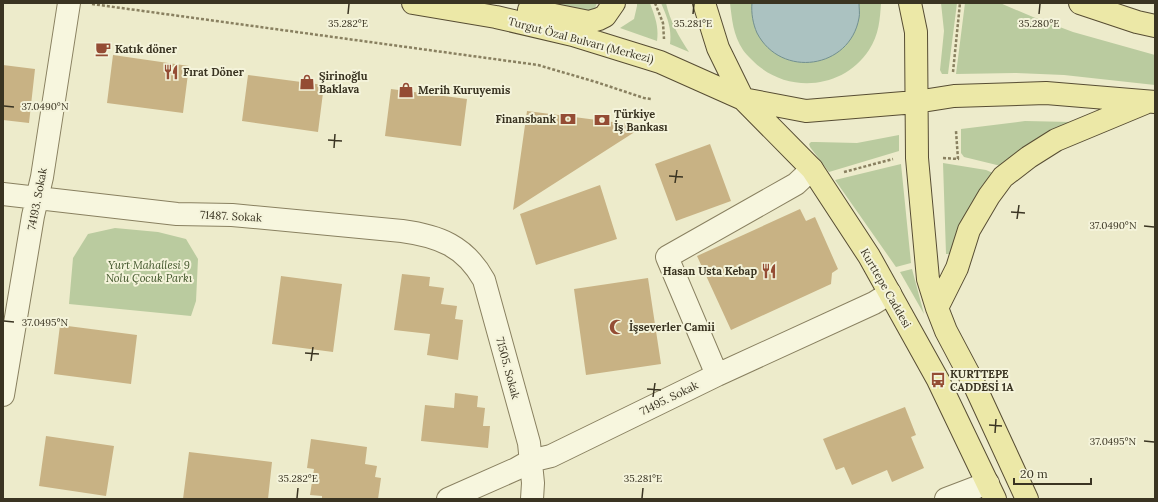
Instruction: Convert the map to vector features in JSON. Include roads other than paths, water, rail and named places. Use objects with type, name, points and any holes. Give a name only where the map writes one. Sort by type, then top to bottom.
[{"type":"main road","name":"Turgut Özal Bulvarı (Merkezi)","points":[[413,3],[496,17],[573,35],[660,62],[743,99]]},
{"type":"main road","points":[[490,3],[589,22],[605,16],[614,3]]},
{"type":"main road","points":[[704,3],[718,48],[743,99],[806,111],[916,102],[954,96],[1046,93],[1152,102]]},
{"type":"main road","points":[[910,3],[916,32],[916,158],[928,279],[946,331],[974,382],[1027,499]]},
{"type":"main road","points":[[1080,3],[1137,22],[1155,26]]},
{"type":"main road","name":"Kurttepe Caddesi","points":[[743,99],[812,169],[869,256],[938,380],[991,491]]},
{"type":"main road","points":[[937,308],[957,268],[969,230],[989,196],[1003,177],[1029,157],[1056,140],[1152,102]]},
{"type":"street","name":"74193. Sokak","points":[[3,395],[37,198],[42,178],[69,3]]},
{"type":"street","points":[[716,375],[667,256],[796,184],[812,169]]},
{"type":"street","name":"71487. Sokak","points":[[3,194],[177,214],[232,215],[402,231],[430,236],[456,248]]},
{"type":"street","name":"71505. Sokak","points":[[456,248],[473,262],[484,280],[529,443],[533,483],[532,499]]},
{"type":"street","name":"71495. Sokak","points":[[448,499],[516,469],[530,461],[551,456],[716,375],[874,303],[890,293]]},
{"type":"street","points":[[946,499],[991,491]]},
{"type":"water","points":[[752,3],[859,3],[859,16],[853,35],[843,48],[829,57],[814,62],[797,62],[782,57],[768,48],[757,33],[753,22]]},
{"type":"place","name":"Katık döner","points":[[103,49]]},
{"type":"place","name":"Fırat Döner","points":[[171,72]]},
{"type":"place","name":"Şirinoğlu Baklava","points":[[307,82]]},
{"type":"place","name":"Merih Kuruyemis","points":[[406,90]]},
{"type":"place","name":"Finansbank","points":[[568,119]]},
{"type":"place","name":"Türkiye İş Bankası","points":[[602,120]]},
{"type":"place","name":"Hasan Usta Kebap","points":[[769,271]]},
{"type":"place","name":"İşseverler Camii","points":[[617,327]]},
{"type":"place","name":"KURTTEPE CADDESİ 1A","points":[[938,380]]},
{"type":"park label","name":"Yurt Mahallesi 9 Nolu Çocuk Parkı","points":[[149,271]]}]
